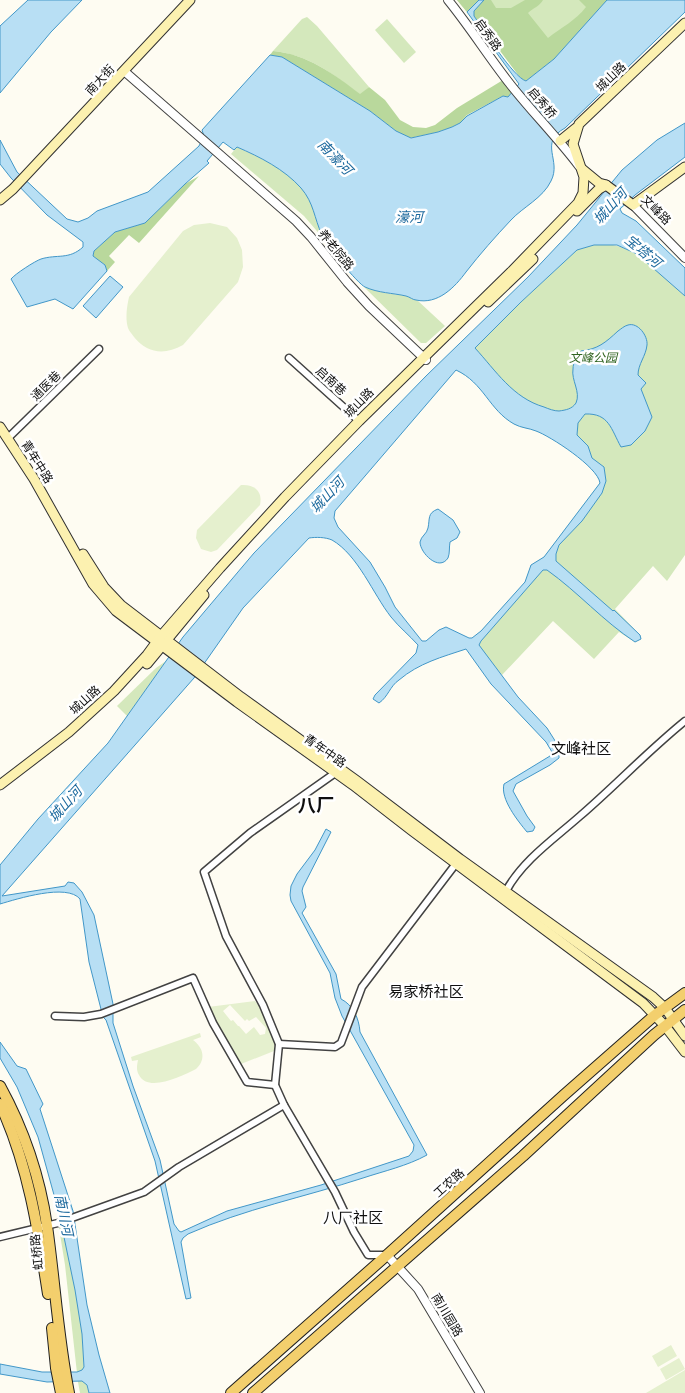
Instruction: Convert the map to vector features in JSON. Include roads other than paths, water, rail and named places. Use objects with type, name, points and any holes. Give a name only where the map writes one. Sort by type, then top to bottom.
[{"type":"main road","name":"南大街","points":[[13,189],[190,0]]},
{"type":"main road","name":"城山路","points":[[0,786],[69,732],[114,691],[147,655],[165,644],[220,568],[359,421],[424,359],[578,204],[584,186],[584,177],[573,144],[579,124],[685,23]]},
{"type":"main road","points":[[558,139],[572,132],[579,124]]},
{"type":"main road","points":[[580,168],[599,183],[607,186],[631,203],[685,167]]},
{"type":"main road","name":"城山路","points":[[0,791],[71,736],[119,693],[165,644],[223,572],[262,529],[424,359],[516,276],[599,189],[607,186]]},
{"type":"main road","points":[[0,200],[13,189]]},
{"type":"main road","points":[[0,206],[13,189]]},
{"type":"main road","name":"青年中路","points":[[0,417],[10,437],[44,486],[78,546],[104,586],[121,606],[165,644],[338,771],[404,825],[506,891],[652,997],[665,1008],[685,1036]]},
{"type":"main road","name":"青年中路","points":[[0,427],[10,437]]},
{"type":"main road","name":"青年中路","points":[[458,861],[643,1003],[665,1026],[685,1052]]},
{"type":"main road","name":"工农路","points":[[230,1393],[388,1255],[655,1015],[685,993]]},
{"type":"main road","points":[[253,1393],[523,1156],[665,1026],[685,1010]]},
{"type":"main road","name":"虹桥路","points":[[0,1086],[10,1103],[31,1160],[42,1226],[50,1304],[64,1389]]},
{"type":"main road","name":"虹桥路","points":[[0,1106],[22,1162],[42,1226]]},
{"type":"street","name":"启秀路","points":[[448,0],[510,84]]},
{"type":"street","name":"养老院路","points":[[124,71],[311,236],[347,282],[369,306],[424,359]]},
{"type":"street","name":"启秀桥","points":[[510,84],[558,139]]},
{"type":"street","points":[[558,139],[580,168]]},
{"type":"street","name":"文峰路","points":[[631,203],[685,258]]},
{"type":"street","name":"通医巷","points":[[10,437],[99,349]]},
{"type":"street","name":"启南巷","points":[[289,358],[359,421]]},
{"type":"street","points":[[506,891],[512,880],[544,846],[581,815],[658,742],[685,721]]},
{"type":"street","points":[[338,771],[250,833],[204,872],[226,936],[264,1005],[278,1044],[275,1085],[284,1105],[334,1190],[354,1232],[368,1255],[388,1255]]},
{"type":"street","points":[[278,1044],[335,1046],[341,1043],[362,988],[458,861]]},
{"type":"street","points":[[55,1016],[84,1017],[101,1014],[193,978],[213,1023],[247,1082],[275,1085]]},
{"type":"street","points":[[0,1238],[78,1217],[144,1192],[179,1167],[284,1105]]},
{"type":"street","name":"南川园路","points":[[388,1255],[428,1304],[480,1393]]},
{"type":"water","points":[[28,0],[82,0],[51,32],[0,93],[0,26]]},
{"type":"water","name":"濠河","points":[[479,0],[484,0],[474,11],[474,16],[506,62],[520,78],[526,81],[554,59],[607,0],[685,0],[685,12],[557,134],[552,146],[554,173],[547,187],[511,220],[457,283],[445,294],[432,300],[424,301],[365,287],[349,272],[324,240],[311,205],[301,188],[271,164],[237,147],[234,150],[223,142],[207,161],[209,163],[145,223],[115,232],[94,251],[93,256],[105,265],[107,271],[73,309],[55,299],[27,307],[11,279],[41,259],[73,254],[83,247],[83,242],[47,215],[11,178],[0,164],[0,140],[17,172],[67,219],[78,222],[88,218],[97,211],[148,192],[199,146],[204,136],[202,130],[270,55],[282,57],[370,111],[396,131],[411,138],[438,132],[460,123],[467,116],[503,96],[508,97],[519,84],[467,12]]},
{"type":"water","points":[[685,123],[685,157],[635,195],[620,209],[622,213],[636,221],[685,268],[685,296],[637,254],[617,245],[594,245],[577,250],[475,348],[506,383],[523,397],[551,410],[559,411],[571,408],[576,403],[577,395],[573,377],[573,366],[581,351],[601,345],[621,328],[628,325],[639,328],[647,341],[638,375],[646,383],[641,389],[652,417],[645,431],[631,445],[621,447],[612,428],[599,416],[585,414],[578,423],[577,435],[588,446],[592,458],[604,467],[606,481],[602,493],[582,521],[559,545],[556,554],[556,561],[614,610],[640,635],[641,639],[635,642],[623,634],[547,570],[543,570],[479,645],[518,697],[547,728],[559,747],[559,758],[516,784],[513,791],[535,827],[533,831],[527,832],[519,822],[507,803],[503,790],[504,784],[550,756],[552,752],[546,742],[491,684],[466,649],[431,661],[415,669],[396,682],[385,698],[379,703],[373,699],[416,653],[418,645],[384,608],[350,555],[332,540],[309,538],[243,608],[194,678],[2,896],[65,886],[68,882],[74,883],[82,892],[94,915],[113,1004],[113,1023],[133,1086],[160,1160],[174,1224],[181,1232],[227,1211],[321,1185],[409,1156],[413,1151],[414,1145],[342,1016],[335,998],[330,973],[291,901],[291,886],[297,874],[315,850],[326,829],[331,832],[303,887],[302,891],[306,907],[302,913],[336,974],[341,999],[355,1012],[360,1032],[427,1155],[395,1168],[231,1217],[188,1234],[181,1242],[191,1298],[186,1299],[155,1161],[106,1020],[103,1017],[89,962],[80,899],[74,894],[53,892],[0,904],[0,865],[38,819],[108,743],[183,637],[254,553],[426,376],[528,277],[577,225],[622,170],[657,140]],"holes":[[[456,370],[466,375],[505,418],[517,425],[543,434],[562,445],[583,461],[597,476],[600,483],[544,557],[531,565],[525,582],[481,631],[472,638],[469,638],[446,627],[439,630],[426,641],[422,641],[395,607],[370,562],[338,527],[334,518],[335,511]]]},
{"type":"water","points":[[110,276],[123,287],[96,318],[83,306]]},
{"type":"water","points":[[438,509],[453,520],[460,532],[457,538],[450,542],[448,558],[440,563],[426,556],[420,542],[427,530],[432,512]]},
{"type":"water","name":"南川河","points":[[0,1042],[17,1066],[26,1069],[43,1104],[40,1109],[73,1211],[87,1305],[110,1393],[89,1393],[87,1385],[82,1381],[47,1382],[0,1374],[0,1364],[42,1372],[77,1372],[84,1367],[82,1334],[75,1290],[59,1213],[38,1137],[17,1087],[0,1058]]},
{"type":"district","name":"文峰社区","points":[[581,749]]},
{"type":"district","name":"八厂","points":[[316,806]]},
{"type":"district","name":"易家桥社区","points":[[426,992]]},
{"type":"district","name":"八厂社区","points":[[353,1218]]},
{"type":"water label","name":"南濠河","points":[[335,157]]},
{"type":"water label","name":"城山河","points":[[610,206]]},
{"type":"water label","name":"宝塔河","points":[[643,251]]},
{"type":"water label","name":"城山河","points":[[327,495]]},
{"type":"water label","name":"城山河","points":[[65,804]]},
{"type":"park label","name":"文峰公园","points":[[593,358]]}]
